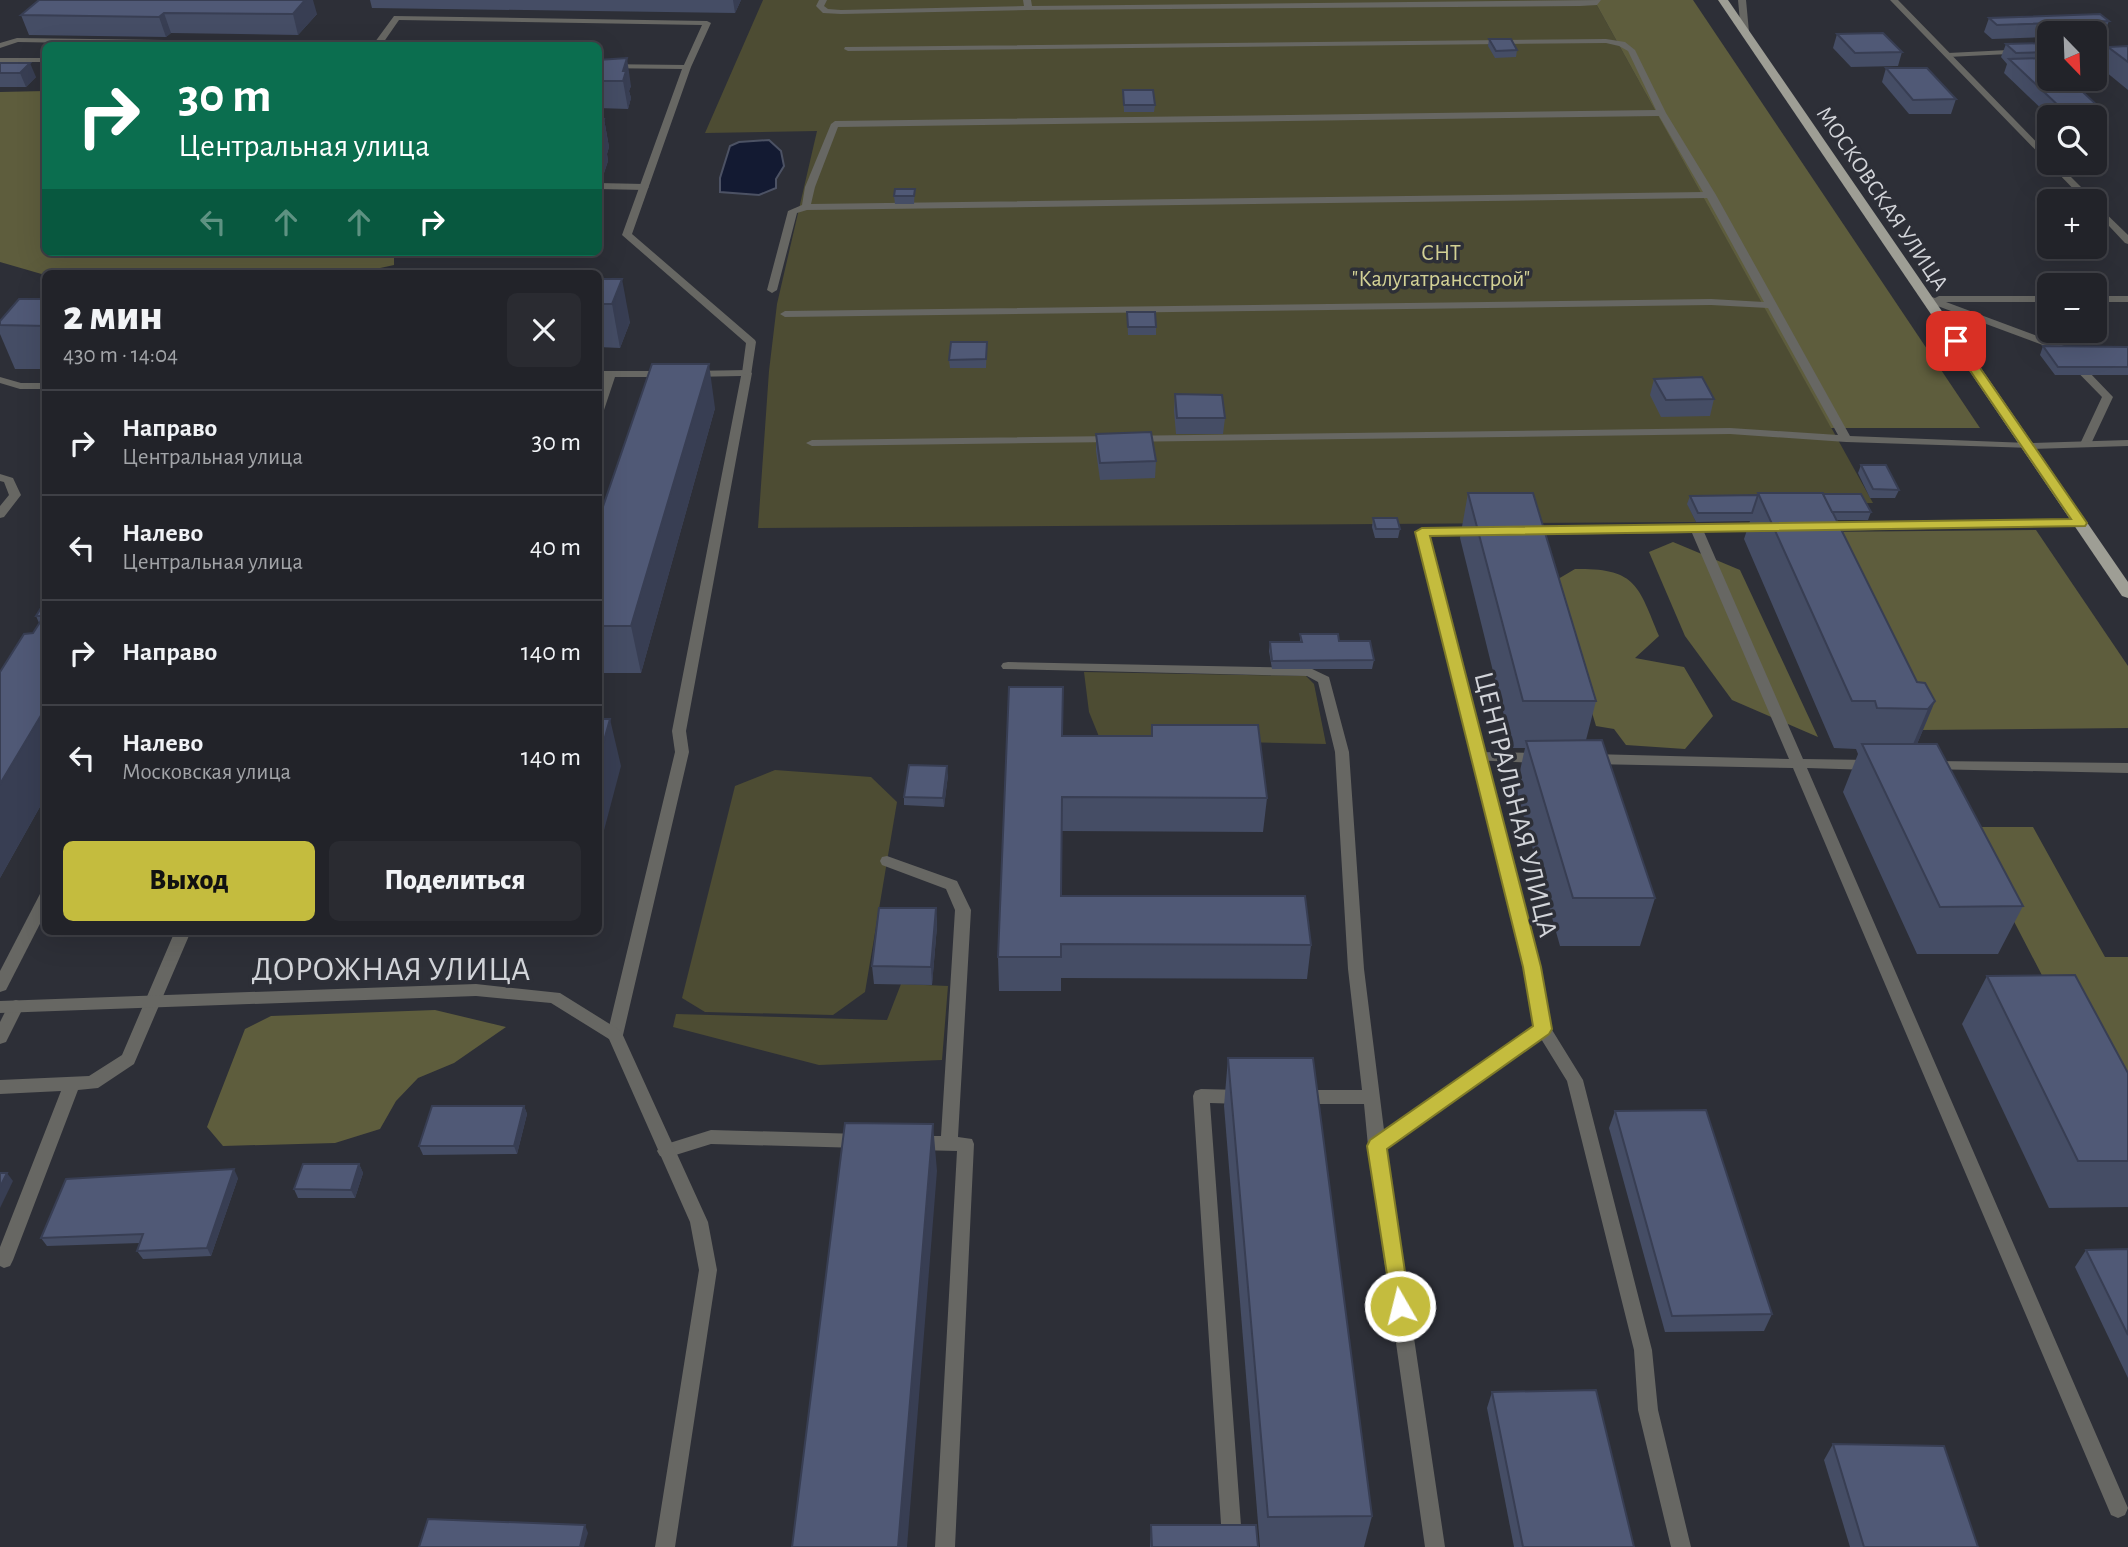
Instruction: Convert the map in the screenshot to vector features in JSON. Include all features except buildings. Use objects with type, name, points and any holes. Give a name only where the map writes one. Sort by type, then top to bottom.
[{"type":"main road","name":"МОСКОВСКАЯ УЛИЦА","points":[[1723,0],[2128,593]]},
{"type":"street","points":[[823,0],[820,6],[826,11],[841,12],[1028,4],[1580,4],[1594,3],[1597,0]]},
{"type":"street","points":[[1742,0],[1745,32]]},
{"type":"street","points":[[1894,0],[2037,147]]},
{"type":"street","points":[[379,42],[397,18],[707,23],[687,67],[627,234],[751,342],[679,730],[682,752],[615,1035],[699,1222],[708,1270],[664,1547]]},
{"type":"street","points":[[0,46],[17,40],[162,42]]},
{"type":"street","points":[[848,49],[1606,41],[1622,44],[1631,50],[1662,113],[1712,195],[1769,305],[1846,439]]},
{"type":"street","points":[[1948,55],[2037,51]]},
{"type":"street","points":[[0,60],[42,60]]},
{"type":"street","points":[[602,66],[687,67]]},
{"type":"street","points":[[806,207],[810,187],[835,124],[1662,113]]},
{"type":"street","points":[[2065,175],[2078,189]]},
{"type":"street","points":[[602,186],[644,187]]},
{"type":"street","points":[[772,290],[793,211],[806,207],[1712,195]]},
{"type":"street","points":[[2107,219],[2128,241]]},
{"type":"street","points":[[1928,299],[2037,299]]},
{"type":"street","points":[[1928,299],[2060,348],[2108,397],[2086,444]]},
{"type":"street","points":[[2107,299],[2128,299]]},
{"type":"street","points":[[785,314],[1711,302],[1769,305]]},
{"type":"street","points":[[605,374],[747,373]]},
{"type":"street","points":[[0,380],[20,386],[42,386]]},
{"type":"street","points":[[812,443],[1730,431],[1846,439],[2028,446],[2128,443]]},
{"type":"street","points":[[0,477],[9,480],[16,495],[0,514]]},
{"type":"street","points":[[1807,527],[2080,523]]},
{"type":"street","points":[[1518,531],[1779,527]]},
{"type":"street","points":[[1697,529],[2118,1508]]},
{"type":"street","name":"ЦЕНТРАЛЬНАЯ УЛИЦА","points":[[1491,531],[1422,532],[1532,967],[1543,1029]]},
{"type":"street","points":[[1009,666],[1310,672],[1324,680],[1342,752],[1356,969],[1377,1146],[1435,1547]]},
{"type":"street","points":[[1477,757],[1880,765]]},
{"type":"street","points":[[1921,766],[2128,768]]},
{"type":"street","points":[[887,861],[952,885],[963,910],[949,1144]]},
{"type":"street","points":[[0,986],[42,904]]},
{"type":"street","points":[[0,1087],[92,1083],[128,1059],[181,935]]},
{"type":"street","name":"ДОРОЖНАЯ УЛИЦА","points":[[8,1006],[489,991],[555,997],[615,1035]]},
{"type":"street","points":[[0,1038],[8,1006]]},
{"type":"street","points":[[1377,1146],[1543,1029],[1575,1080],[1643,1350],[1648,1410],[1681,1547]]},
{"type":"street","points":[[4,1260],[72,1085]]},
{"type":"street","points":[[1232,1539],[1201,1096],[1256,1097]]},
{"type":"street","points":[[1283,1097],[1372,1097]]},
{"type":"street","points":[[666,1150],[711,1137],[966,1144],[945,1547]]},
{"type":"green space","name":"СНТ \"Калугатрансстрой\"","points":[[763,0],[1594,0],[1873,503],[1688,505],[1696,522],[758,528],[769,371],[777,304],[817,131],[705,133]]},
{"type":"green space","points":[[1084,672],[1306,676],[1314,684],[1326,744],[1100,739],[1089,712]]},
{"type":"green space","points":[[775,770],[871,777],[897,802],[865,992],[833,1015],[705,1012],[682,998],[735,786]]},
{"type":"green space","points":[[901,984],[948,986],[942,1060],[819,1065],[673,1027],[676,1014],[887,1020]]},
{"type":"shaded area","points":[[1594,0],[1693,0],[1980,428],[1831,428]]},
{"type":"shaded area","points":[[42,91],[42,256],[394,256],[394,265],[371,270],[42,270],[42,274],[0,262],[0,92]]},
{"type":"shaded area","points":[[2036,530],[2128,666],[2128,728],[1921,730],[1817,532]]},
{"type":"shaded area","points":[[1673,542],[1740,570],[1818,737],[1732,700],[1685,636],[1649,552]]},
{"type":"shaded area","points":[[1575,569],[1611,572],[1623,576],[1639,592],[1659,636],[1635,658],[1684,667],[1713,716],[1685,749],[1626,745],[1614,729],[1596,726],[1553,582]]},
{"type":"shaded area","points":[[1965,827],[2033,827],[2105,957],[2128,957],[2128,1141]]},
{"type":"shaded area","points":[[435,1010],[506,1027],[454,1063],[418,1078],[396,1101],[380,1129],[335,1143],[223,1146],[207,1127],[245,1029],[271,1016]]},
{"type":"water","points":[[769,140],[781,151],[784,166],[776,179],[776,188],[759,195],[720,192],[720,178],[730,146],[739,142]]},
{"type":"route","points":[[1400,1306],[1377,1146],[1543,1029],[1532,967],[1422,532],[2080,523],[1956,341]]}]
